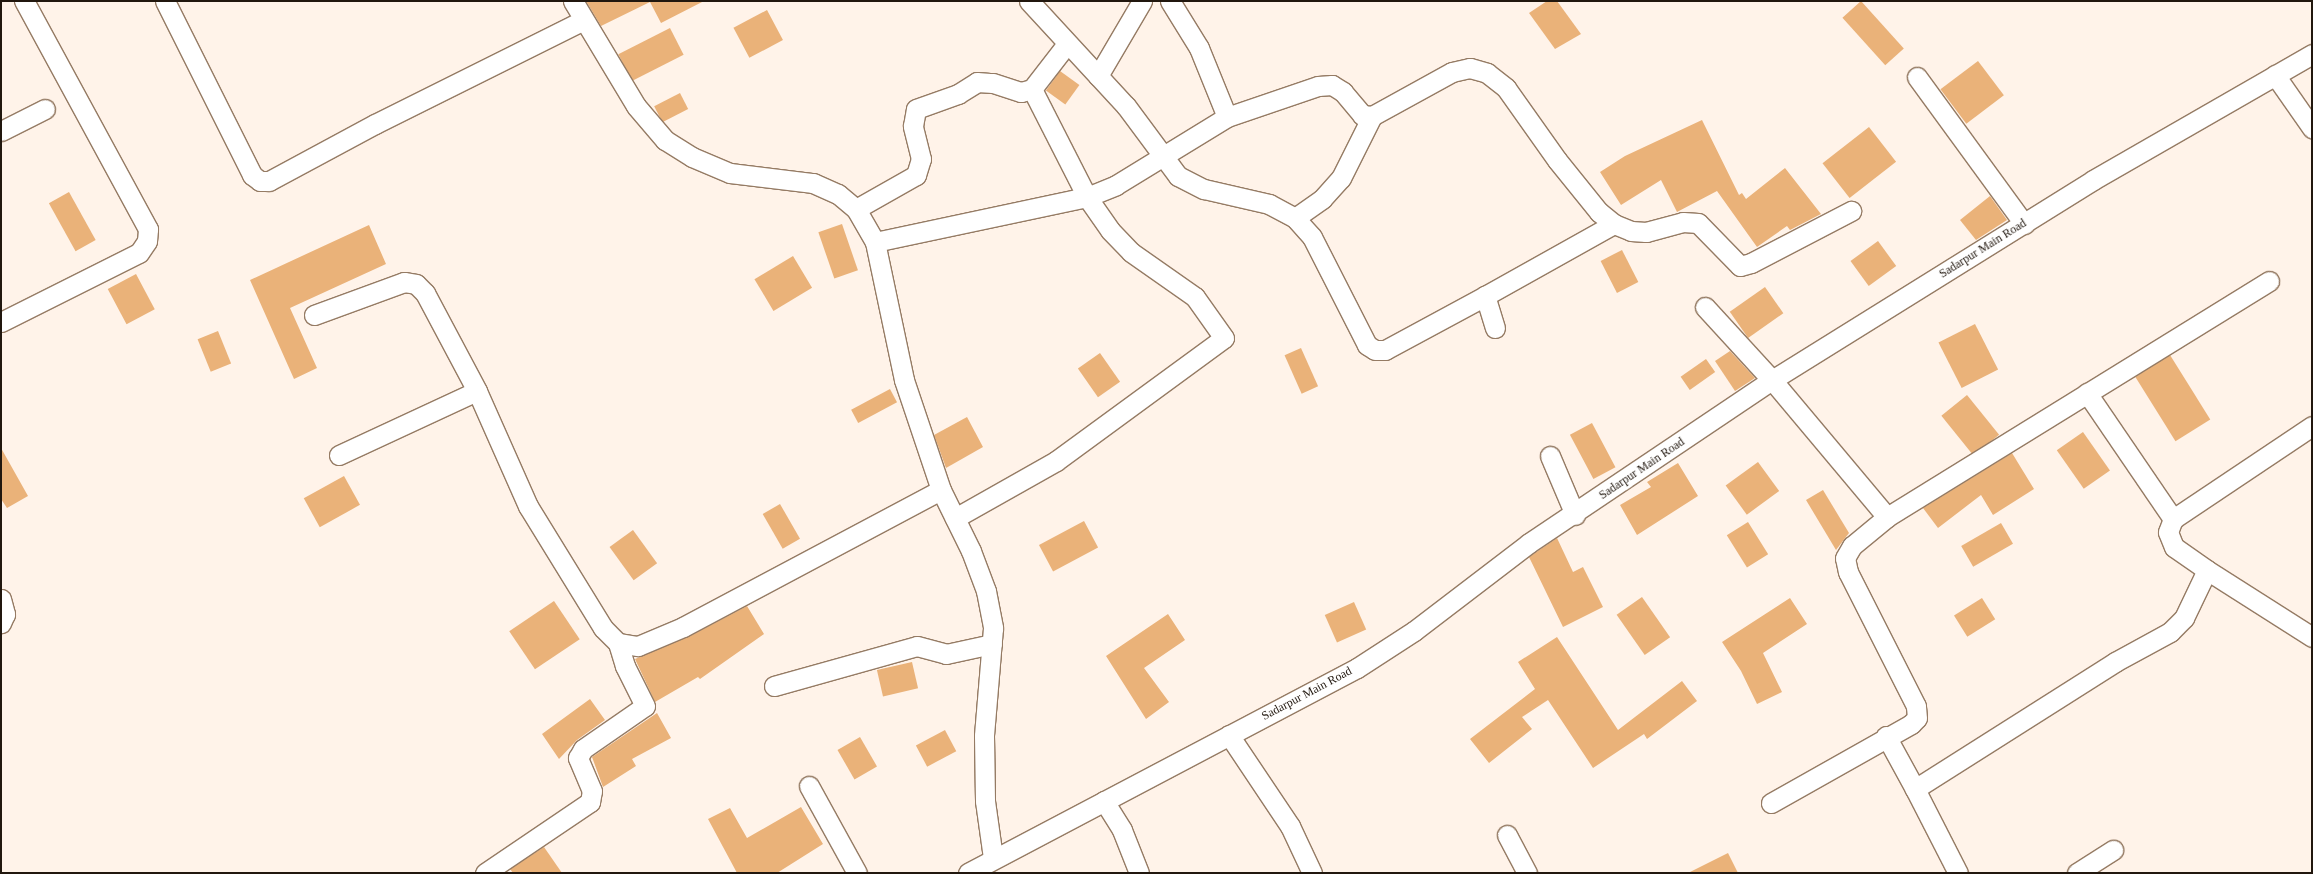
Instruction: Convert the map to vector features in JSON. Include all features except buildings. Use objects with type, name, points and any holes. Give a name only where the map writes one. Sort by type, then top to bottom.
[{"type":"street","points":[[1,322],[139,253],[147,241],[148,229],[24,1]]},
{"type":"street","points":[[165,1],[252,175],[260,181],[269,181],[375,124],[582,20]]},
{"type":"street","points":[[573,1],[582,20],[636,106],[665,140],[692,158],[730,173],[813,183],[838,194],[856,209],[875,242],[904,380],[941,490],[986,591],[993,628],[984,745],[985,801],[993,858]]},
{"type":"street","points":[[1028,1],[1066,45],[1098,76],[1144,128],[1160,157],[1178,176],[1204,189],[1269,204],[1295,218],[1312,236],[1367,345],[1375,350],[1385,350],[1614,224]]},
{"type":"street","points":[[1098,76],[1142,1]]},
{"type":"street","points":[[1170,1],[1200,48],[1226,117]]},
{"type":"street","points":[[856,209],[916,175],[921,159],[913,117],[922,105],[958,94],[977,82],[984,81],[1021,92],[1032,88],[1066,45]]},
{"type":"street","name":"Sadarpur Main Road","points":[[968,873],[993,858],[1357,668],[1414,631],[1529,543],[1575,515],[1772,380],[2024,224],[2312,54]]},
{"type":"street","points":[[1295,218],[1322,199],[1341,178],[1372,116],[1452,72],[1470,68],[1487,73],[1506,88],[1557,160],[1599,212],[1614,224],[1631,231],[1646,232],[1683,222],[1698,223],[1740,266],[1751,263],[1851,211]]},
{"type":"street","points":[[2275,75],[2312,128]]},
{"type":"street","points":[[1917,77],[2024,224]]},
{"type":"street","points":[[875,242],[1087,197],[1116,185],[1226,117],[1318,86],[1332,85],[1343,92],[1362,114],[1372,116]]},
{"type":"street","points":[[955,518],[1056,461],[1224,338],[1195,297],[1131,252],[1110,230],[1087,197],[1032,88]]},
{"type":"street","points":[[1,131],[44,109]]},
{"type":"street","points":[[1771,803],[1886,736],[1911,724],[1918,712],[1848,572],[1845,558],[1852,546],[1887,517],[2269,281]]},
{"type":"street","points":[[314,316],[404,282],[416,284],[425,293],[477,392],[528,506],[603,628],[618,643],[625,666],[645,706],[582,749],[578,758],[578,766],[592,791],[590,802],[485,873]]},
{"type":"street","points":[[1485,296],[1495,328]]},
{"type":"street","points":[[1705,307],[1772,380],[1887,517]]},
{"type":"street","points":[[339,455],[477,392]]},
{"type":"street","points":[[2087,393],[2173,519]]},
{"type":"street","points":[[2312,426],[2173,519],[2168,532],[2174,546],[2206,570],[2312,637]]},
{"type":"street","points":[[1550,456],[1575,515]]},
{"type":"street","points":[[618,643],[638,646],[683,627],[941,490]]},
{"type":"street","points":[[1915,789],[2115,662],[2170,632],[2184,618],[2206,570]]},
{"type":"street","points":[[1,599],[5,614],[1,623]]},
{"type":"street","points":[[774,686],[917,646],[946,654],[992,644]]},
{"type":"street","points":[[1229,735],[1290,826],[1312,873]]},
{"type":"street","points":[[1886,736],[1958,873]]},
{"type":"street","points":[[809,786],[857,873]]},
{"type":"street","points":[[1104,801],[1122,830],[1139,873]]},
{"type":"street","points":[[1507,835],[1527,873]]},
{"type":"street","points":[[2076,873],[2113,850]]}]
